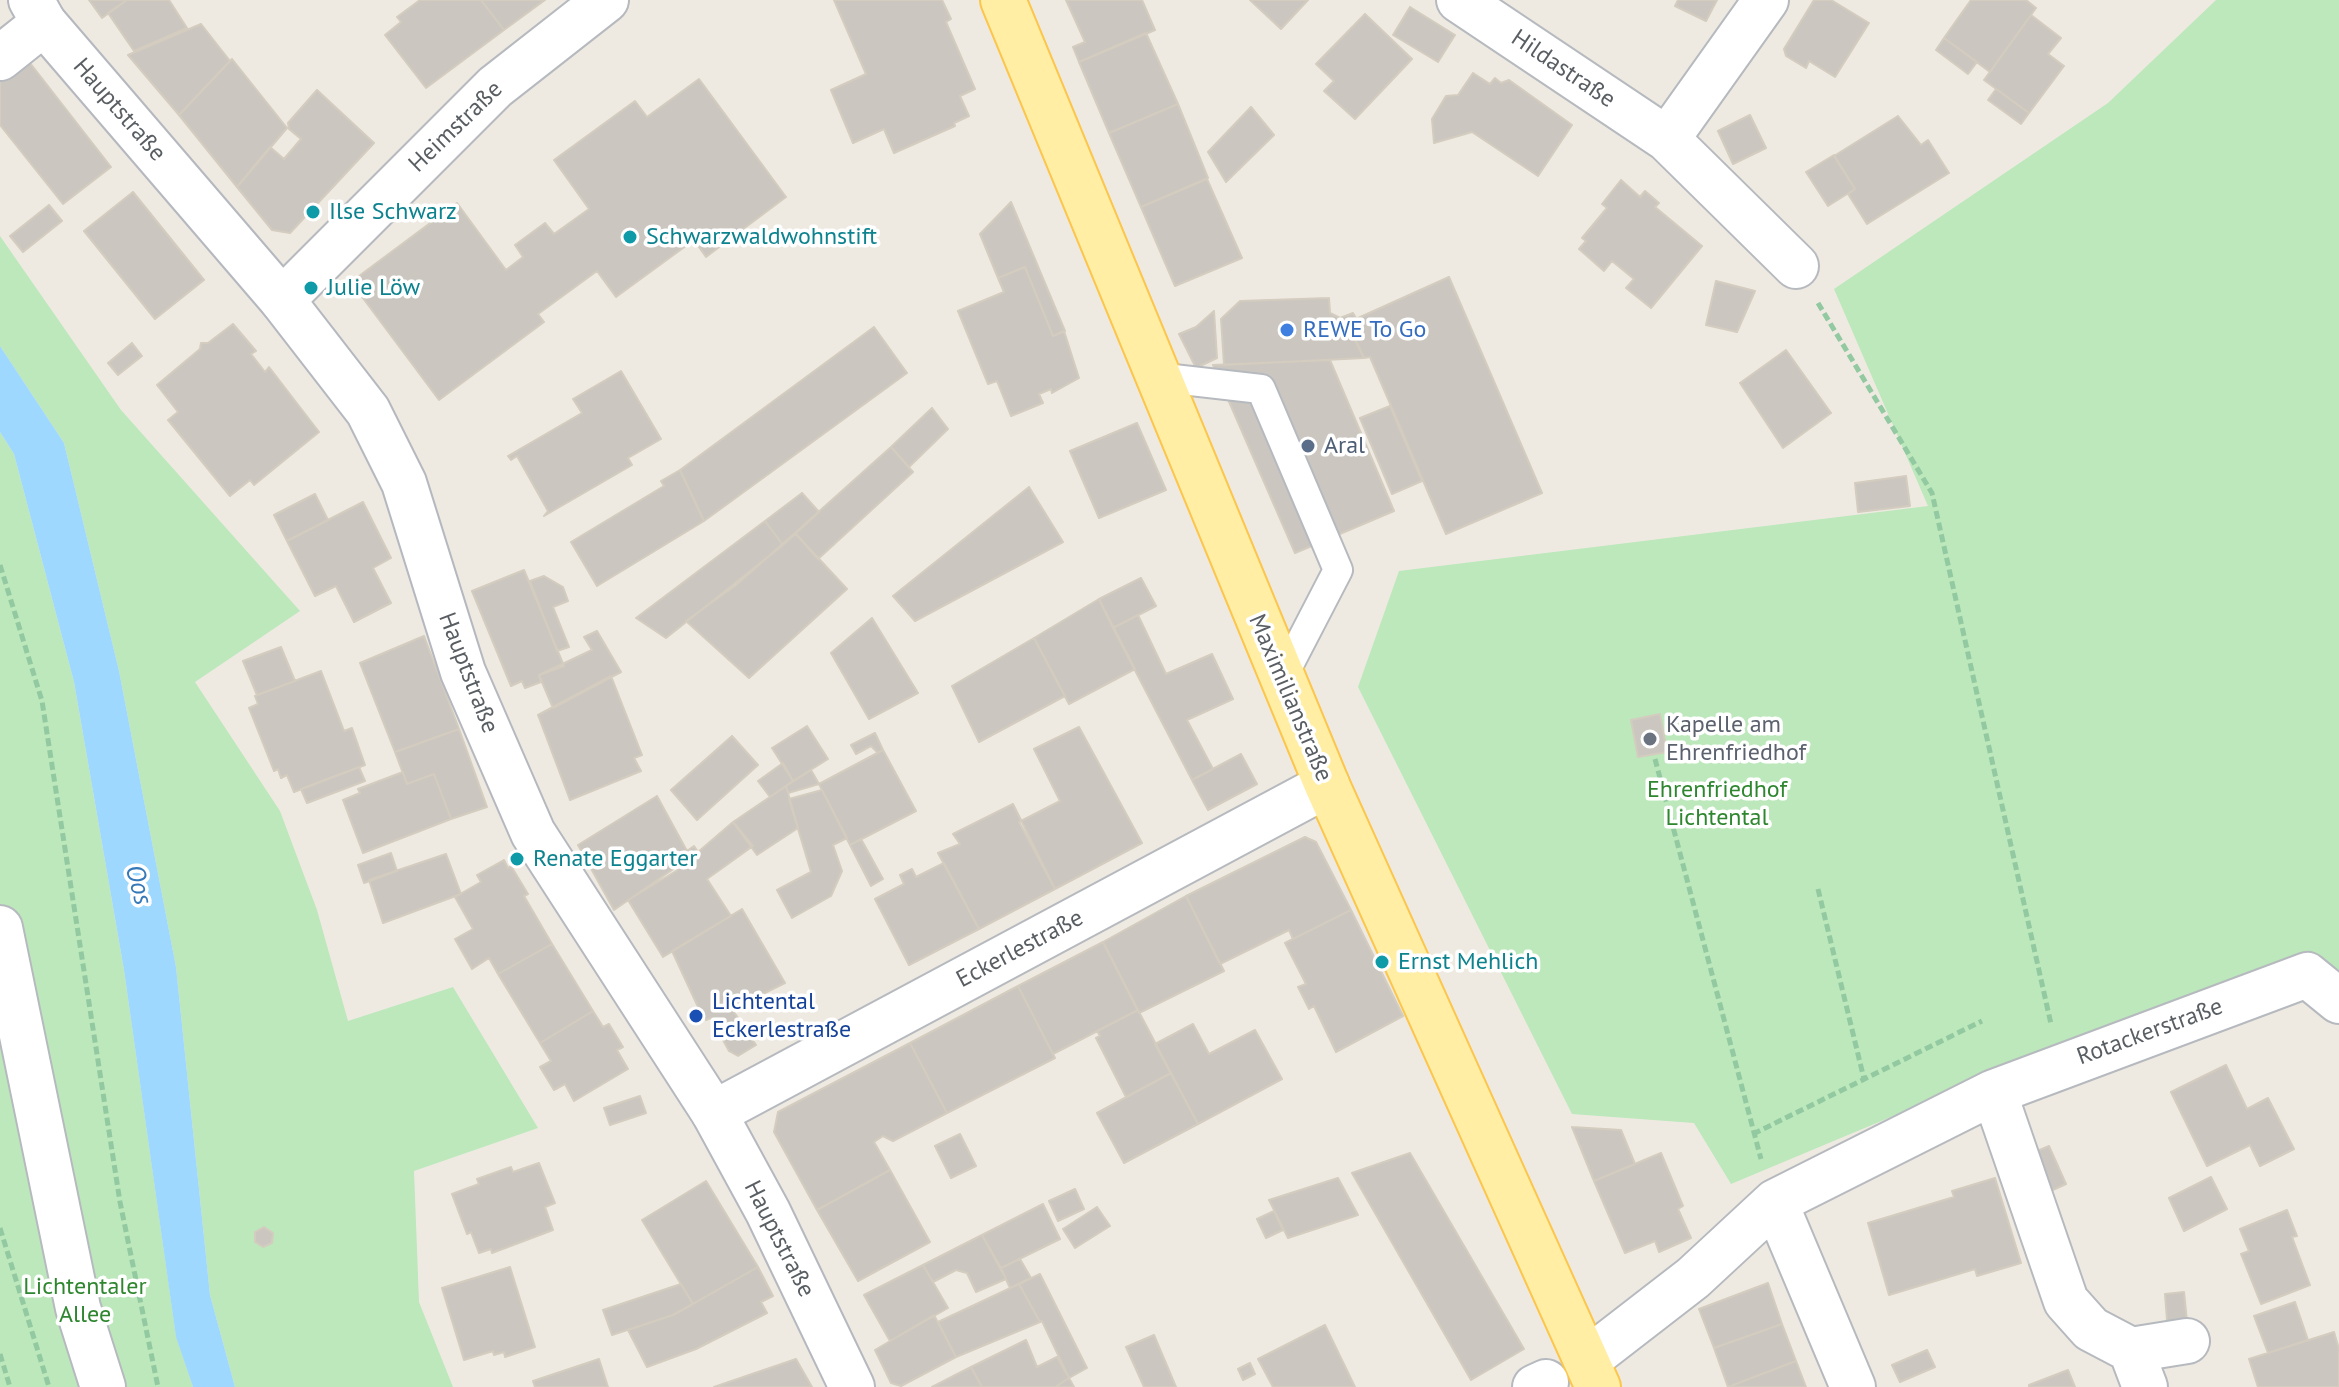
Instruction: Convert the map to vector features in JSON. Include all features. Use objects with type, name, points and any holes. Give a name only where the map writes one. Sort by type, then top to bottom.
[{"type":"main road","name":"Maximilianstraße","points":[[1003,0],[1156,377],[1327,785],[1592,1373]]},
{"type":"street","name":"Heimstraße","points":[[282,300],[495,87],[606,0]]},
{"type":"street","name":"Hildastraße","points":[[1459,0],[1667,139],[1796,266]]},
{"type":"street","points":[[1667,139],[1766,0]]},
{"type":"street","name":"Hauptstraße","points":[[37,11],[282,300],[368,411],[404,483],[463,672],[533,833],[714,1113],[768,1212],[852,1387]]},
{"type":"street","points":[[0,58],[37,11]]},
{"type":"street","name":"Eckerlestraße","points":[[714,1113],[1327,785]]},
{"type":"street","points":[[0,928],[78,1308],[103,1387]]},
{"type":"street","name":"Rotackerstraße","points":[[1592,1373],[1775,1202],[1994,1092],[2063,1063],[2323,988]]},
{"type":"street","points":[[1994,1092],[2066,1301],[2091,1329],[2138,1368],[2187,1341]]},
{"type":"street","points":[[1775,1202],[1853,1387]]},
{"type":"lane","points":[[1156,377],[1261,389],[1338,570],[1282,678]]},
{"type":"path","points":[[1796,266],[1932,493],[2047,1007],[2063,1063]]},
{"type":"path","points":[[0,565],[42,701],[120,1202],[158,1387]]},
{"type":"path","points":[[1655,759],[1753,1134],[1775,1202]]},
{"type":"path","points":[[1818,889],[1864,1079]]},
{"type":"path","points":[[1753,1134],[1982,1021]]},
{"type":"path","points":[[0,1228],[49,1387]]},
{"type":"path","points":[[0,1354],[10,1387]]},
{"type":"green space","name":"Ehrenfriedhof Lichtental","points":[[2216,0],[2339,0],[2339,973],[2046,1052],[1731,1184],[1694,1123],[1572,1114],[1358,687],[1399,571],[1928,506],[1834,289],[2108,103]]},
{"type":"green space","points":[[0,236],[121,410],[300,611],[195,682],[280,811],[317,910],[348,1021],[453,987],[538,1128],[414,1171],[419,1302],[453,1387],[235,1387],[210,1295],[176,967],[119,671],[64,443],[0,346]]},
{"type":"green space","name":"Lichtentaler Allee","points":[[0,432],[14,454],[74,682],[124,970],[176,1336],[193,1387],[0,1387]]},
{"type":"water","name":"Oos","points":[[0,346],[64,443],[119,671],[176,967],[210,1295],[235,1387],[193,1387],[176,1337],[124,970],[74,682],[14,454],[0,432]]},
{"type":"building","points":[[89,0],[127,0],[102,18]]},
{"type":"building","points":[[127,0],[169,0],[187,28],[134,51],[108,13]]},
{"type":"building","points":[[420,0],[481,0],[504,30],[426,88],[385,35],[401,22],[397,17]]},
{"type":"building","points":[[481,0],[545,0],[504,30]]},
{"type":"building","points":[[834,0],[942,0],[951,19],[946,22],[975,89],[960,96],[969,116],[954,123],[955,126],[894,153],[884,129],[853,143],[831,90],[866,74]]},
{"type":"building","points":[[1066,0],[1142,0],[1155,30],[1079,62],[1073,47],[1085,42]]},
{"type":"building","points":[[1250,0],[1308,0],[1281,29]]},
{"type":"building","points":[[1678,0],[1717,0],[1706,21],[1675,6]]},
{"type":"building","points":[[1814,0],[1831,0],[1869,23],[1835,77],[1809,61],[1806,68],[1786,56],[1784,49]]},
{"type":"building","points":[[1971,0],[2026,0],[2036,8],[1990,72],[1944,38]]},
{"type":"building","points":[[1410,7],[1455,35],[1438,62],[1393,35]]},
{"type":"building","points":[[1365,14],[1412,59],[1355,119],[1324,91],[1334,81],[1316,64]]},
{"type":"building","points":[[2031,15],[2061,38],[2048,54],[2064,66],[2029,113],[1984,80]]},
{"type":"building","points":[[201,24],[230,61],[179,115],[128,55]]},
{"type":"building","points":[[1146,33],[1178,104],[1109,133],[1079,62]]},
{"type":"building","points":[[1944,38],[1977,62],[1968,74],[1936,50]]},
{"type":"building","points":[[23,54],[111,167],[63,204],[0,125],[0,72]]},
{"type":"building","points":[[232,59],[287,128],[237,187],[179,115]]},
{"type":"building","points":[[1473,73],[1490,84],[1495,78],[1501,83],[1509,80],[1572,125],[1538,176],[1472,132],[1434,143],[1432,119],[1446,96],[1458,95]]},
{"type":"building","name":"Schwarzwaldwohnstift","points":[[699,79],[786,197],[706,257],[694,240],[616,297],[597,271],[538,314],[544,322],[439,400],[351,282],[457,203],[506,270],[523,257],[515,245],[545,223],[554,234],[589,209],[554,160],[635,101],[647,117]]},
{"type":"building","points":[[1996,89],[2029,113],[2021,124],[1988,100]]},
{"type":"building","points":[[317,90],[374,143],[290,233],[272,230],[237,187],[270,147],[284,159],[301,139],[289,129],[288,123]]},
{"type":"building","points":[[1178,104],[1208,178],[1141,207],[1109,133]]},
{"type":"building","points":[[1251,107],[1274,135],[1226,182],[1208,152]]},
{"type":"building","points":[[1750,115],[1766,148],[1733,164],[1718,131]]},
{"type":"building","points":[[1898,116],[1921,145],[1928,140],[1949,173],[1867,224],[1848,194],[1855,189],[1834,156]]},
{"type":"building","points":[[1834,155],[1855,189],[1828,206],[1806,172]]},
{"type":"building","points":[[1207,179],[1242,258],[1175,286],[1141,207]]},
{"type":"building","points":[[1621,180],[1640,197],[1645,191],[1659,203],[1655,207],[1702,246],[1651,308],[1626,288],[1634,279],[1612,261],[1604,271],[1579,249],[1586,241],[1582,238],[1607,208],[1602,204]]},
{"type":"building","points":[[133,192],[204,280],[155,319],[84,231]]},
{"type":"building","points":[[1011,202],[1065,331],[1053,336],[1025,267],[998,278],[980,234]]},
{"type":"building","points":[[49,205],[62,221],[23,252],[10,236]]},
{"type":"building","points":[[1025,267],[1053,336],[1064,331],[1079,378],[1052,393],[1051,389],[1039,394],[1043,403],[1011,416],[997,381],[988,384],[958,311],[1004,292],[998,278]]},
{"type":"building","points":[[1449,277],[1542,493],[1446,534],[1370,357],[1364,358],[1347,323]]},
{"type":"building","points":[[1716,281],[1755,291],[1737,332],[1706,325]]},
{"type":"building","points":[[1329,298],[1330,313],[1340,318],[1353,313],[1356,318],[1347,323],[1364,358],[1224,365],[1221,319],[1240,301]]},
{"type":"building","points":[[1214,311],[1217,358],[1196,368],[1179,334],[1196,327]]},
{"type":"building","points":[[233,324],[256,351],[251,354],[265,372],[269,367],[319,432],[254,485],[250,480],[230,496],[168,420],[178,412],[157,385],[200,349],[201,343],[208,343]]},
{"type":"building","points":[[874,327],[907,373],[704,521],[680,470]]},
{"type":"building","points":[[132,343],[142,356],[118,375],[108,363]]},
{"type":"building","points":[[1786,350],[1831,413],[1783,448],[1740,383]]},
{"type":"building","points":[[1330,360],[1394,511],[1295,553],[1213,365]]},
{"type":"building","points":[[621,371],[661,439],[628,458],[632,465],[544,516],[548,511],[517,456],[511,460],[508,456],[582,413],[573,399]]},
{"type":"building","points":[[1390,406],[1422,481],[1392,494],[1360,418]]},
{"type":"building","points":[[932,408],[948,429],[909,467],[891,447]]},
{"type":"building","points":[[1137,423],[1166,490],[1099,518],[1070,451]]},
{"type":"building","points":[[891,447],[913,472],[818,559],[795,533]]},
{"type":"building","points":[[680,470],[704,521],[597,586],[571,542],[664,486],[661,481]]},
{"type":"building","points":[[1906,476],[1910,506],[1858,512],[1855,483]]},
{"type":"building","points":[[1029,487],[1063,542],[915,621],[893,596]]},
{"type":"building","points":[[802,493],[819,512],[783,545],[765,521]]},
{"type":"building","points":[[315,494],[328,520],[287,541],[274,515]]},
{"type":"building","points":[[363,502],[391,558],[373,568],[391,603],[354,622],[336,586],[315,596],[287,541]]},
{"type":"building","points":[[765,521],[783,545],[666,638],[636,618]]},
{"type":"building","points":[[795,533],[847,589],[749,678],[686,621],[736,585]]},
{"type":"building","points":[[524,570],[564,666],[539,675],[541,682],[525,688],[522,681],[511,686],[472,591]]},
{"type":"building","points":[[544,576],[563,587],[568,601],[553,607],[569,647],[557,651],[530,581]]},
{"type":"building","points":[[1141,578],[1156,606],[1113,628],[1099,599]]},
{"type":"building","points":[[1099,599],[1135,669],[1069,704],[1034,638]]},
{"type":"building","points":[[1138,615],[1166,674],[1212,654],[1233,699],[1187,720],[1213,769],[1192,780],[1113,628]]},
{"type":"building","points":[[872,618],[918,693],[869,719],[831,653]]},
{"type":"building","points":[[597,631],[621,672],[553,708],[539,675],[592,650],[584,637]]},
{"type":"building","points":[[424,636],[459,729],[395,752],[360,663]]},
{"type":"building","points":[[1034,638],[1065,696],[979,742],[952,686]]},
{"type":"building","points":[[281,647],[295,681],[257,695],[243,661]]},
{"type":"building","points":[[321,671],[344,731],[352,728],[365,765],[294,792],[287,775],[281,778],[278,769],[274,771],[249,708],[258,704],[255,696]]},
{"type":"building","points":[[611,676],[642,755],[634,758],[641,771],[570,800],[538,715]]},
{"type":"building","points":[[1660,714],[1667,752],[1638,757],[1631,720]]},
{"type":"building","points":[[807,726],[828,759],[793,781],[772,748]]},
{"type":"building","points":[[1079,727],[1142,843],[1055,889],[1019,822],[1060,801],[1034,749]]},
{"type":"building","points":[[459,729],[487,807],[451,819],[434,774],[407,784],[395,752]]},
{"type":"building","points":[[875,733],[883,750],[878,753],[871,746],[856,754],[851,745]]},
{"type":"building","points":[[732,736],[758,765],[697,820],[671,790]]},
{"type":"building","points":[[883,750],[916,811],[850,845],[819,784]]},
{"type":"building","points":[[1241,754],[1257,784],[1208,810],[1192,780]]},
{"type":"building","points":[[783,763],[793,781],[770,797],[758,781]]},
{"type":"building","points":[[359,767],[365,781],[307,803],[301,789]]},
{"type":"building","points":[[811,770],[819,784],[788,793],[786,786]]},
{"type":"building","points":[[403,772],[407,784],[434,774],[451,819],[363,853],[343,800],[360,793],[358,789]]},
{"type":"building","points":[[786,786],[798,828],[757,855],[733,822]]},
{"type":"building","points":[[822,790],[847,838],[833,845],[842,871],[831,896],[792,918],[777,890],[811,872],[789,799]]},
{"type":"building","points":[[657,796],[687,851],[694,846],[698,852],[614,910],[578,845]]},
{"type":"building","points":[[1013,804],[1055,889],[979,929],[938,853],[960,844],[953,834]]},
{"type":"building","points":[[733,822],[753,846],[707,879],[731,916],[663,957],[628,900],[676,871]]},
{"type":"building","points":[[1305,837],[1316,842],[1351,910],[1293,939],[1289,930],[1220,964],[1186,896]]},
{"type":"building","points":[[861,839],[883,879],[871,886],[850,845]]},
{"type":"building","points":[[391,853],[397,871],[364,883],[358,865]]},
{"type":"building","points":[[446,854],[461,894],[383,923],[369,880]]},
{"type":"building","points":[[504,860],[528,894],[524,896],[552,944],[498,974],[489,958],[472,969],[455,939],[473,929],[455,897],[481,882],[477,875]]},
{"type":"building","points":[[944,863],[979,929],[909,965],[875,899],[904,884],[900,875],[912,869],[916,877]]},
{"type":"building","points":[[1186,896],[1224,971],[1139,1013],[1103,942]]},
{"type":"building","points":[[742,909],[785,983],[732,1009],[756,1045],[738,1056],[729,1051],[711,1018],[706,1020],[699,1009],[672,951]]},
{"type":"building","points":[[1351,910],[1403,1016],[1336,1052],[1314,1006],[1309,1009],[1298,987],[1306,984],[1285,943]]},
{"type":"building","points":[[1103,942],[1138,1010],[1053,1054],[1018,986]]},
{"type":"building","points":[[552,944],[593,1011],[540,1043],[498,974]]},
{"type":"building","points":[[1018,986],[1055,1058],[947,1113],[910,1043]]},
{"type":"building","points":[[1138,1010],[1171,1073],[1126,1097],[1096,1038],[1100,1036],[1097,1031]]},
{"type":"building","points":[[593,1011],[603,1027],[609,1024],[623,1047],[617,1050],[628,1069],[574,1101],[565,1084],[554,1090],[540,1067],[551,1061],[540,1043]]},
{"type":"building","points":[[1193,1024],[1209,1054],[1255,1030],[1282,1079],[1198,1124],[1155,1044]]},
{"type":"building","points":[[910,1043],[947,1113],[893,1141],[883,1136],[874,1142],[890,1170],[817,1210],[774,1132],[778,1112]]},
{"type":"building","points":[[2226,1065],[2247,1109],[2268,1098],[2294,1149],[2260,1166],[2250,1145],[2207,1166],[2171,1092]]},
{"type":"building","points":[[1171,1073],[1198,1124],[1124,1163],[1097,1113]]},
{"type":"building","points":[[640,1096],[646,1113],[610,1125],[604,1108]]},
{"type":"building","points":[[1572,1127],[1621,1130],[1635,1164],[1594,1181]]},
{"type":"building","points":[[960,1134],[976,1166],[951,1178],[935,1146]]},
{"type":"building","points":[[2049,1146],[2066,1184],[2044,1194],[2028,1155]]},
{"type":"building","points":[[1410,1153],[1524,1349],[1471,1380],[1352,1173]]},
{"type":"building","points":[[1661,1153],[1683,1206],[1678,1209],[1691,1238],[1659,1252],[1655,1241],[1625,1253],[1594,1181]]},
{"type":"building","points":[[539,1163],[555,1203],[545,1207],[553,1230],[492,1253],[491,1249],[479,1253],[471,1232],[467,1234],[452,1194],[479,1184],[477,1179],[511,1167],[513,1172]]},
{"type":"building","points":[[890,1170],[930,1242],[858,1281],[817,1210]]},
{"type":"building","points":[[2211,1177],[2227,1209],[2184,1231],[2169,1198]]},
{"type":"building","points":[[1338,1178],[1358,1215],[1288,1238],[1269,1200]]},
{"type":"building","points":[[1995,1178],[2021,1263],[1977,1276],[1975,1269],[1889,1295],[1868,1223],[1954,1197],[1952,1191]]},
{"type":"building","points":[[706,1181],[758,1267],[693,1304],[642,1220]]},
{"type":"building","points":[[1075,1189],[1084,1209],[1058,1221],[1049,1201]]},
{"type":"building","points":[[1043,1204],[1060,1239],[1001,1268],[982,1235]]},
{"type":"building","points":[[1097,1207],[1110,1226],[1075,1248],[1063,1229]]},
{"type":"building","points":[[2287,1210],[2297,1236],[2292,1237],[2310,1285],[2261,1304],[2241,1254],[2249,1251],[2240,1229]]},
{"type":"building","points":[[1274,1211],[1283,1230],[1266,1238],[1257,1219]]},
{"type":"building","points":[[264,1227],[273,1233],[272,1243],[263,1247],[255,1242],[255,1232]]},
{"type":"building","points":[[982,1235],[1006,1279],[976,1292],[967,1273],[956,1270],[933,1282],[923,1265]]},
{"type":"building","points":[[1020,1259],[1031,1278],[1010,1288],[1001,1268]]},
{"type":"building","points":[[923,1265],[948,1308],[890,1341],[864,1295]]},
{"type":"building","points":[[510,1267],[535,1347],[505,1357],[504,1352],[494,1355],[493,1351],[464,1360],[442,1288]]},
{"type":"building","points":[[758,1267],[773,1296],[761,1302],[767,1313],[696,1349],[647,1367],[628,1330],[673,1315]]},
{"type":"building","points":[[1040,1274],[1087,1368],[1069,1378],[1042,1321],[1019,1284]]},
{"type":"building","points":[[1768,1283],[1782,1324],[1714,1348],[1699,1309]]},
{"type":"building","points":[[681,1284],[693,1304],[673,1315],[612,1335],[603,1310]]},
{"type":"building","points":[[1019,1284],[1040,1322],[956,1357],[938,1322]]},
{"type":"building","points":[[2184,1292],[2188,1331],[2168,1333],[2165,1294]]},
{"type":"building","points":[[2295,1302],[2308,1340],[2268,1353],[2254,1316]]},
{"type":"building","points":[[934,1315],[956,1357],[901,1386],[891,1383],[875,1350]]},
{"type":"building","points":[[1782,1324],[1796,1361],[1728,1387],[1714,1348]]},
{"type":"building","points":[[1325,1325],[1355,1387],[1273,1387],[1258,1359]]},
{"type":"building","points":[[2334,1332],[2339,1349],[2339,1387],[2258,1387],[2249,1359]]},
{"type":"building","points":[[1154,1335],[1176,1387],[1144,1387],[1126,1347]]},
{"type":"building","points":[[1026,1340],[1037,1367],[1057,1357],[1069,1378],[1055,1387],[982,1387],[971,1367]]},
{"type":"building","points":[[1927,1350],[1935,1367],[1900,1382],[1892,1365]]},
{"type":"building","points":[[599,1359],[608,1387],[535,1387],[533,1381]]},
{"type":"building","points":[[796,1359],[812,1387],[714,1387]]},
{"type":"building","points":[[1796,1361],[1806,1387],[1728,1387]]},
{"type":"building","points":[[1250,1363],[1255,1374],[1243,1380],[1238,1369]]},
{"type":"building","points":[[971,1367],[982,1387],[932,1387]]},
{"type":"building","points":[[2068,1370],[2075,1387],[2029,1387],[2029,1385]]},
{"type":"building","points":[[1069,1378],[1074,1387],[1055,1387]]},
{"type":"place","name":"Ilse Schwarz","points":[[313,212]]},
{"type":"place","name":"Schwarzwaldwohnstift","points":[[630,237]]},
{"type":"place","name":"Julie Löw","points":[[311,288]]},
{"type":"place","name":"REWE To Go","points":[[1287,330]]},
{"type":"place","name":"Aral","points":[[1308,446]]},
{"type":"place","name":"Kapelle am Ehrenfriedhof","points":[[1650,739]]},
{"type":"place","name":"Renate Eggarter","points":[[517,859]]},
{"type":"place","name":"Ernst Mehlich","points":[[1382,962]]},
{"type":"place","name":"Lichtental Eckerlestraße","points":[[696,1016]]}]
